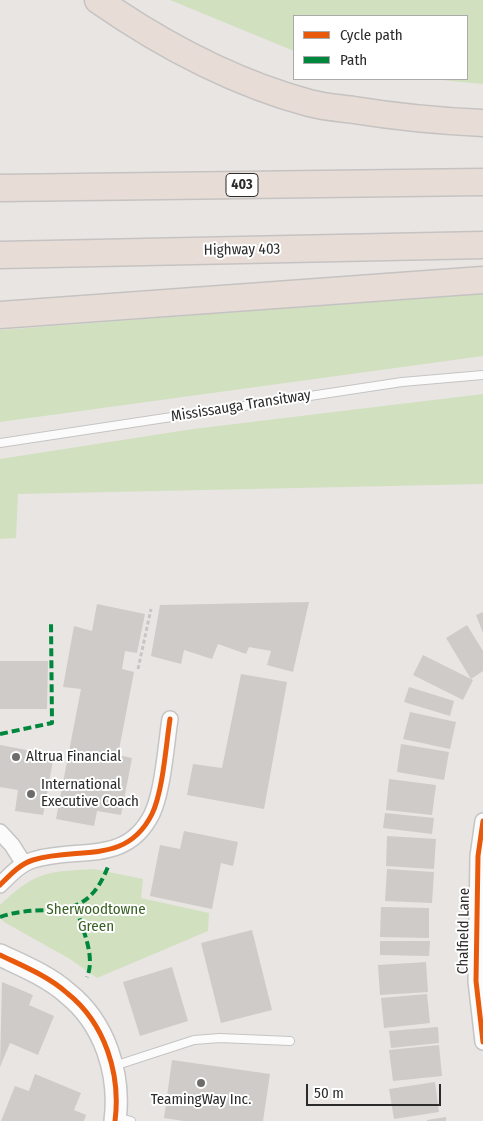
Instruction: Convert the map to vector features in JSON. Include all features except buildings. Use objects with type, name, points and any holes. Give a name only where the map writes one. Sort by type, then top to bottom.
[{"type":"highway","points":[[98,0],[149,35],[189,57],[216,70],[278,93],[311,103],[417,120],[483,123]]},
{"type":"highway","name":"403","points":[[0,188],[483,182]]},
{"type":"highway","name":"Highway 403","points":[[0,255],[483,245]]},
{"type":"highway","points":[[0,315],[483,280]]},
{"type":"street","points":[[0,885],[24,864],[33,860],[102,852],[120,847],[134,838],[153,812],[170,719]]},
{"type":"street","name":"Chalfield Lane","points":[[483,821],[478,856],[476,981],[483,1042]]},
{"type":"street","points":[[0,832],[12,845],[24,864]]},
{"type":"street","points":[[0,954],[40,974],[67,992],[85,1011],[98,1031],[112,1066],[121,1120]]},
{"type":"lane","name":"Mississauga Transitway","points":[[0,443],[402,382],[483,375]]},
{"type":"lane","points":[[112,1066],[194,1040],[220,1038],[290,1041]]},
{"type":"path","points":[[138,669],[151,609]]},
{"type":"green space","points":[[170,0],[483,0],[483,84],[441,80],[468,80],[468,15],[293,15],[293,51]]},
{"type":"green space","points":[[483,293],[483,356],[0,422],[0,330]]},
{"type":"green space","points":[[483,394],[483,484],[18,494],[16,538],[0,539],[0,459],[193,429]]},
{"type":"green space","name":"Sherwoodtowne Green","points":[[94,869],[143,879],[141,898],[209,913],[208,931],[97,978],[70,959],[4,922],[0,916],[0,905],[33,879],[42,875],[64,871]]},
{"type":"marked path","points":[[0,734],[52,723],[51,623]]},
{"type":"marked path","points":[[0,917],[17,913],[64,909],[77,905],[89,897],[99,884],[109,864]]},
{"type":"marked path","points":[[76,907],[89,951],[90,960],[87,977]]},
{"type":"cycle path","points":[[0,885],[15,870],[33,860],[115,848],[129,841],[141,830],[152,814],[159,793],[170,719]]},
{"type":"cycle path","points":[[483,821],[478,856],[476,981],[483,1042]]},
{"type":"cycle path","points":[[0,955],[52,981],[80,1005],[91,1019],[108,1051],[115,1085],[115,1121]]},
{"type":"place","name":"Altrua Financial","points":[[16,757]]},
{"type":"place","name":"International Executive Coach","points":[[31,794]]},
{"type":"place","name":"TeamingWay Inc.","points":[[201,1083]]}]
